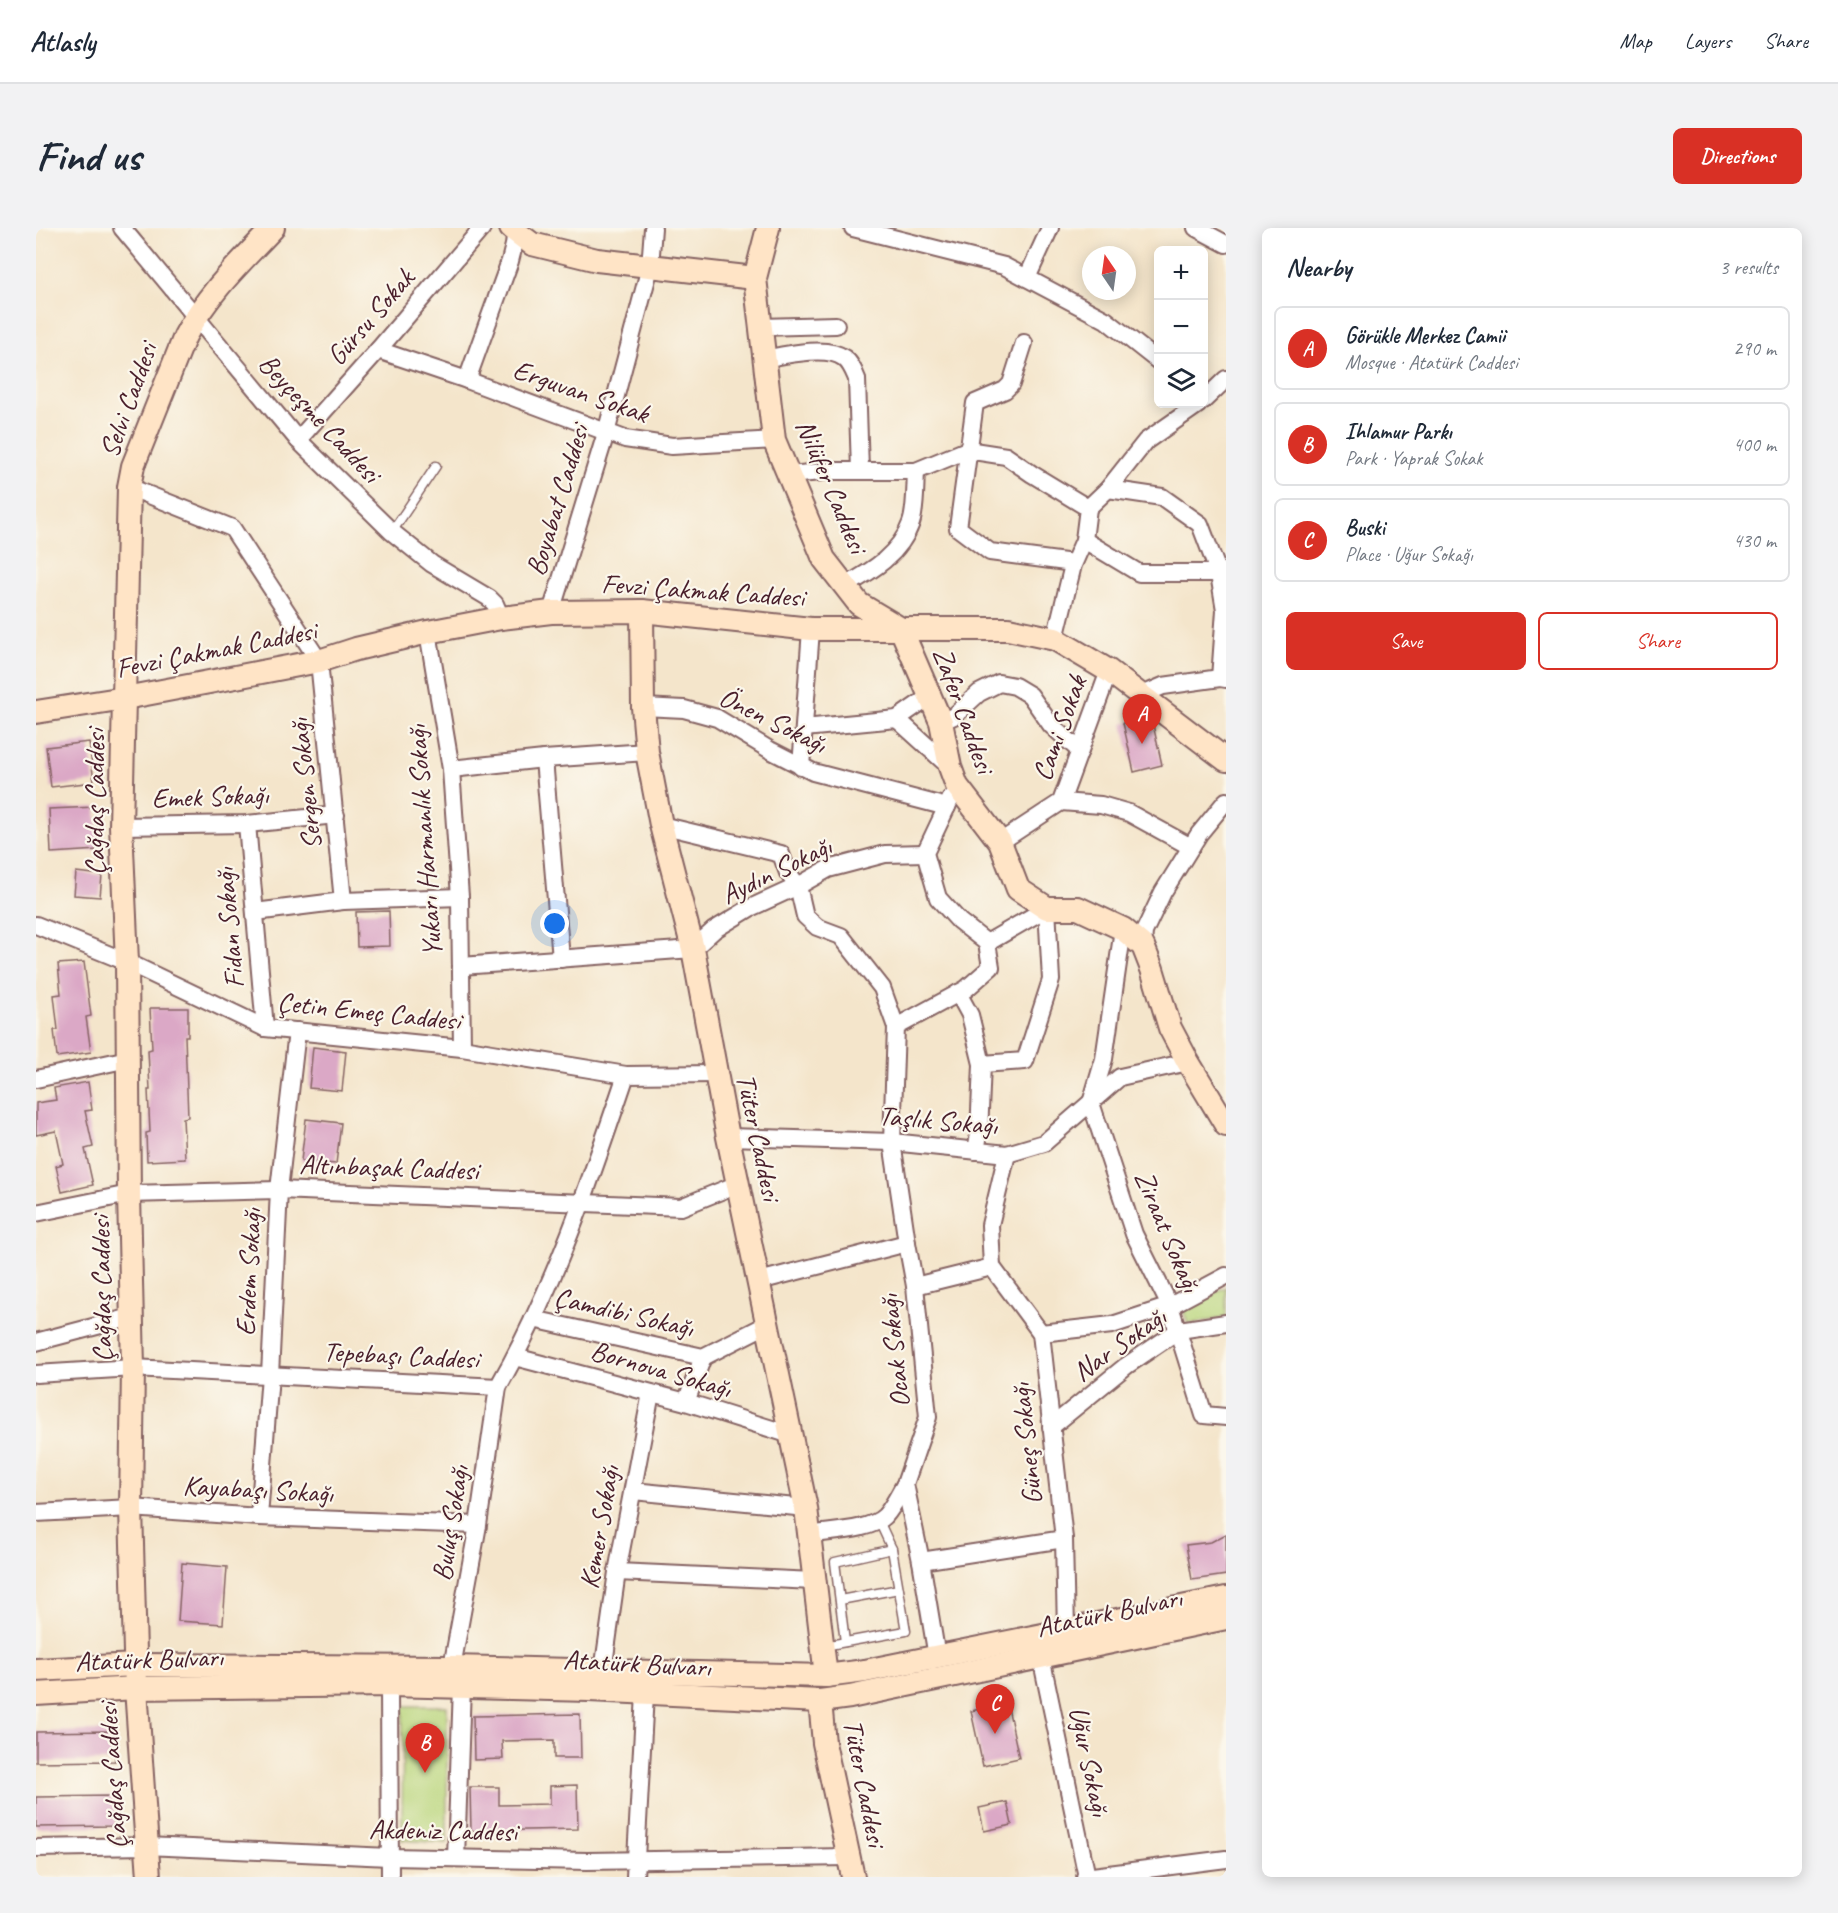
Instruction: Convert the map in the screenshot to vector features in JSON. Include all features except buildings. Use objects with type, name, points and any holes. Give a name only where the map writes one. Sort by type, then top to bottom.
[{"type":"street","name":"Beyçeşme Caddesi","points":[[122,228],[298,440],[392,532],[432,564],[489,598],[495,604],[501,618]]},
{"type":"street","name":"Selvi Caddesi","points":[[125,698],[129,487],[133,466],[184,336],[195,317],[208,297],[273,228]]},
{"type":"street","name":"Gürsu Sokak","points":[[298,440],[482,228]]},
{"type":"street","name":"Boyabat Caddesi","points":[[551,612],[606,433],[650,267],[653,228]]},
{"type":"street","name":"Nilüfer Caddesi","points":[[768,228],[755,278],[774,440],[824,559],[859,604],[901,629]]},
{"type":"street","points":[[853,228],[892,233],[1004,266],[1106,321],[1154,358]]},
{"type":"street","points":[[1027,278],[1050,228]]},
{"type":"street","points":[[1196,228],[1226,244]]},
{"type":"street","points":[[514,229],[532,244],[597,260],[755,278]]},
{"type":"street","points":[[467,380],[510,261],[514,229]]},
{"type":"street","points":[[760,327],[836,325]]},
{"type":"street","points":[[1024,343],[1011,384],[1005,390],[975,403],[958,528],[990,552],[1074,563]]},
{"type":"street","name":"Erguvan Sokak","points":[[378,350],[467,380],[625,439],[672,446],[774,440]]},
{"type":"street","points":[[764,359],[804,351],[828,353],[844,358],[853,369],[857,379],[860,470]]},
{"type":"street","points":[[1208,395],[1226,379]]},
{"type":"street","points":[[1055,639],[1074,563],[1084,540],[1088,508],[1108,489],[1146,441],[1191,408]]},
{"type":"street","points":[[789,475],[860,470],[916,471],[967,450],[1006,456],[1088,508]]},
{"type":"street","points":[[845,586],[876,569],[899,547],[912,521],[916,471]]},
{"type":"street","points":[[129,487],[232,528],[319,661]]},
{"type":"street","points":[[1108,489],[1162,497],[1200,524],[1223,573],[1225,610],[1223,679],[1163,686],[1142,694]]},
{"type":"street","points":[[1084,540],[1139,573],[1223,573]]},
{"type":"street","name":"Fevzi Çakmak Caddesi","points":[[36,712],[125,698],[319,661],[356,649],[501,618],[551,612],[642,611],[811,628],[1008,629],[1055,639],[1109,671],[1142,694],[1226,760]]},
{"type":"street","name":"Tüter Caddesi","points":[[642,611],[643,707],[647,752],[661,825],[693,949],[715,1074],[806,1508],[826,1676]]},
{"type":"street","points":[[801,767],[811,628]]},
{"type":"street","name":"Zafer Caddesi","points":[[901,629],[941,722],[953,776],[1000,843],[1018,889],[1047,908]]},
{"type":"street","name":"Yukarı Harmanlık Sokağı","points":[[428,632],[451,769],[460,897],[462,1048]]},
{"type":"street","name":"Sergen Sokağı","points":[[319,661],[343,901]]},
{"type":"street","name":"Cami Sokak","points":[[1000,843],[1061,802],[1109,671]]},
{"type":"street","points":[[941,722],[954,716],[979,693],[999,683],[1015,687],[1030,695],[1051,726],[1080,751]]},
{"type":"street","points":[[804,728],[897,719],[930,696]]},
{"type":"street","name":"Çağdaş Caddesi","points":[[125,698],[121,825],[127,962],[133,1368],[131,1509],[136,1688],[149,1877]]},
{"type":"street","name":"Önen Sokağı","points":[[643,707],[684,709],[717,718],[813,772],[947,807]]},
{"type":"street","points":[[661,825],[781,854],[788,873],[798,886],[805,916],[817,927],[841,936],[882,988],[896,1027],[966,989],[991,967],[987,943],[959,921],[938,898],[925,853],[947,807],[953,776],[897,719]]},
{"type":"street","points":[[451,769],[544,759],[647,752]]},
{"type":"street","points":[[544,759],[561,958]]},
{"type":"street","points":[[1226,801],[1191,847],[1163,892],[1144,932],[1143,946],[1170,1028],[1226,1125]]},
{"type":"street","points":[[1061,802],[1101,804],[1129,813],[1191,847]]},
{"type":"street","name":"Emek Sokağı","points":[[121,825],[247,824],[336,815]]},
{"type":"street","name":"Fidan Sokağı","points":[[247,824],[265,1028]]},
{"type":"street","name":"Aydın Sokağı","points":[[693,949],[714,930],[750,908],[828,869],[885,854],[925,853]]},
{"type":"street","points":[[255,912],[343,901],[460,897]]},
{"type":"street","points":[[987,943],[1047,908],[1078,908],[1123,929],[1143,946]]},
{"type":"street","points":[[982,1064],[1025,1061],[1051,980],[1047,908]]},
{"type":"street","points":[[1091,1102],[1104,1059],[1123,929]]},
{"type":"street","name":"Çetin Emeç Caddesi","points":[[40,931],[127,962],[265,1028],[462,1048],[626,1076],[715,1074]]},
{"type":"street","points":[[461,966],[693,949]]},
{"type":"street","points":[[958,993],[970,1015],[982,1064],[980,1134],[976,1151]]},
{"type":"street","name":"Ocak Sokağı","points":[[879,1521],[888,1512],[904,1484],[928,1417],[915,1286],[892,1142],[896,1027]]},
{"type":"street","name":"Erdem Sokağı","points":[[259,1517],[270,1375],[279,1190],[297,1031]]},
{"type":"street","points":[[36,1079],[128,1059]]},
{"type":"street","name":"Taşlık Sokağı","points":[[728,1137],[892,1142],[1007,1154],[1044,1143],[1120,1077],[1188,1062]]},
{"type":"street","name":"Tepebaşı Caddesi","points":[[36,1374],[133,1368],[498,1387],[533,1319],[584,1202],[626,1076]]},
{"type":"street","name":"Ziraat Sokağı","points":[[1091,1102],[1134,1234],[1170,1306],[1179,1330],[1204,1414],[1226,1417]]},
{"type":"street","points":[[1007,1154],[990,1225],[992,1267],[1041,1333],[1112,1325],[1170,1306],[1226,1276]]},
{"type":"street","name":"Altınbaşak Caddesi","points":[[36,1213],[129,1194],[279,1190],[681,1207],[738,1184]]},
{"type":"street","points":[[759,1281],[907,1243]]},
{"type":"street","points":[[915,1286],[992,1267]]},
{"type":"street","points":[[36,1342],[131,1317]]},
{"type":"street","name":"Çamdibi Sokağı","points":[[533,1319],[703,1357],[768,1324]]},
{"type":"street","name":"Nar Sokağı","points":[[1051,1427],[1126,1366],[1179,1330],[1226,1323]]},
{"type":"street","name":"Güneş Sokağı","points":[[1041,1333],[1064,1539],[1066,1632]]},
{"type":"street","name":"Bornova Sokağı","points":[[515,1357],[686,1402],[791,1435]]},
{"type":"street","points":[[686,1402],[703,1357]]},
{"type":"street","name":"Buluş Sokağı","points":[[456,1858],[457,1677],[498,1387]]},
{"type":"street","name":"Kemer Sokağı","points":[[603,1671],[617,1572],[651,1393]]},
{"type":"street","points":[[904,1484],[921,1561],[937,1656]]},
{"type":"street","points":[[633,1491],[806,1508]]},
{"type":"street","name":"Kayabaşı Sokağı","points":[[36,1513],[131,1509],[478,1526]]},
{"type":"street","points":[[809,1535],[867,1526],[879,1521]]},
{"type":"street","points":[[921,1561],[1064,1539]]},
{"type":"street","points":[[617,1572],[814,1581]]},
{"type":"street","points":[[36,1670],[136,1665],[457,1677],[603,1671],[826,1676],[865,1671],[1066,1632],[1226,1598]]},
{"type":"street","name":"Atatürk Bulvarı","points":[[36,1694],[136,1688],[389,1685],[457,1677],[645,1694],[820,1701],[850,1697],[1226,1618]]},
{"type":"street","name":"Uğur Sokağı","points":[[1041,1657],[1086,1877]]},
{"type":"street","points":[[389,1685],[390,1877]]},
{"type":"street","points":[[635,1868],[645,1694]]},
{"type":"street","name":"Tüter Caddesi","points":[[820,1701],[824,1743],[851,1867]]},
{"type":"street","name":"Akdeniz Caddesi","points":[[36,1848],[146,1846],[456,1858],[635,1868],[851,1867]]},
{"type":"street","points":[[1086,1877],[1226,1859]]},
{"type":"lane","points":[[392,532],[436,466]]},
{"type":"lane","points":[[822,1646],[906,1631],[892,1549],[879,1521]]},
{"type":"lane","points":[[845,1642],[835,1562],[892,1549]]},
{"type":"lane","points":[[840,1600],[899,1589]]},
{"type":"green space","points":[[1226,1287],[1226,1318],[1188,1324],[1182,1307]]},
{"type":"green space","points":[[403,1706],[447,1706],[447,1843],[402,1840]]},
{"type":"place","name":"Görükle Merkez Camii","points":[[1142,744]]},
{"type":"place","name":"Buski","points":[[995,1734]]},
{"type":"place","name":"Ihlamur Parkı","points":[[425,1773]]}]
